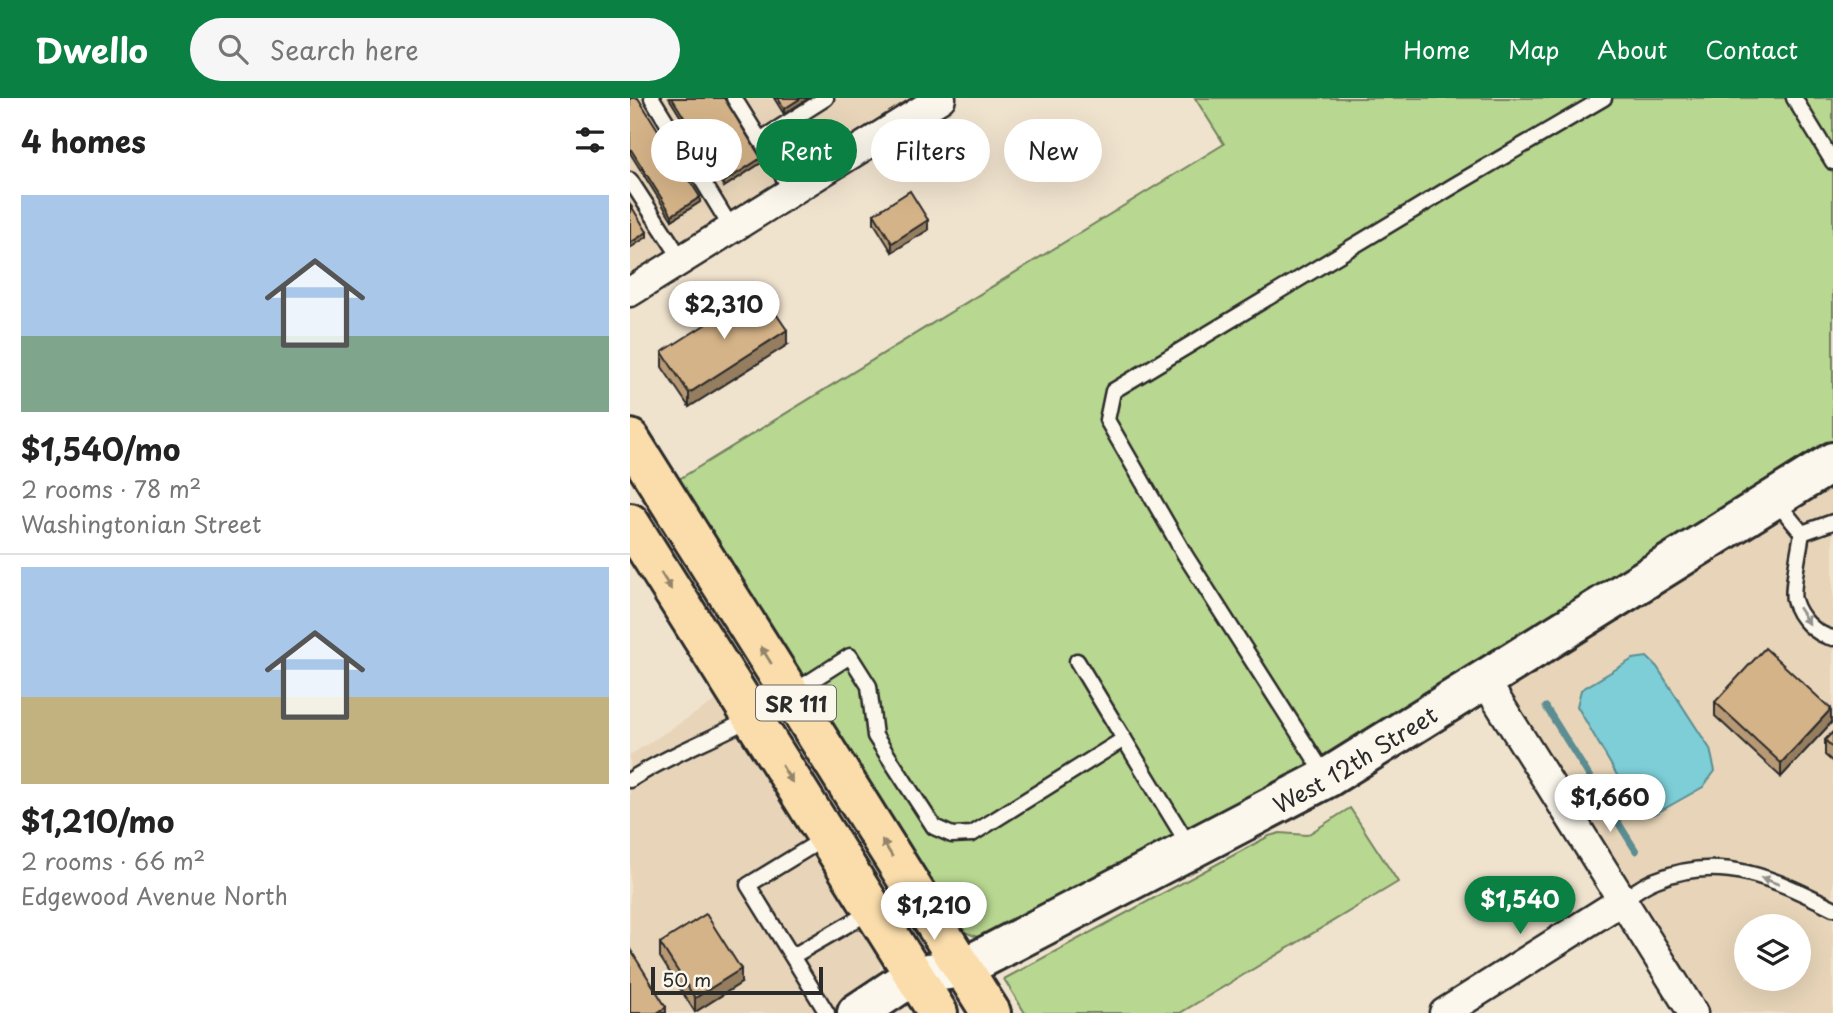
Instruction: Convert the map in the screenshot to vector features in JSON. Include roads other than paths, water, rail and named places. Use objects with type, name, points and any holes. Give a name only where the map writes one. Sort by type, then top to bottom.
[{"type":"main road","name":"SR 111","points":[[630,439],[991,1013]]},
{"type":"main road","name":"SR 111","points":[[630,523],[938,1013]]},
{"type":"street","points":[[630,292],[941,98]]},
{"type":"street","name":"West 12th Street","points":[[857,1013],[914,975],[963,968],[1327,778],[1833,462]]},
{"type":"street","points":[[630,523],[668,498]]},
{"type":"street","points":[[1485,681],[1693,1013]]},
{"type":"street","points":[[1444,1013],[1623,900]]},
{"type":"lane","points":[[652,98],[732,229]]},
{"type":"lane","points":[[734,98],[756,134]]},
{"type":"lane","points":[[793,119],[826,98]]},
{"type":"lane","points":[[1327,778],[1185,555],[1107,420],[1113,391],[1604,98]]},
{"type":"lane","points":[[1794,98],[1833,162]]},
{"type":"lane","points":[[630,180],[682,260]]},
{"type":"lane","points":[[786,182],[792,191]]},
{"type":"lane","points":[[1774,499],[1802,533],[1794,599],[1807,622],[1822,636],[1833,638]]},
{"type":"lane","points":[[1802,533],[1833,522]]},
{"type":"lane","points":[[791,694],[850,656],[869,686],[875,736],[934,827],[952,835],[972,834],[1124,739]]},
{"type":"lane","points":[[1077,661],[1192,850]]},
{"type":"lane","points":[[630,780],[681,751],[718,736],[752,717]]},
{"type":"lane","points":[[827,836],[748,885],[827,1013]]},
{"type":"lane","points":[[1623,900],[1653,881],[1679,872],[1738,870],[1767,878],[1833,908]]},
{"type":"lane","points":[[793,956],[873,910]]},
{"type":"water","points":[[1647,657],[1657,667],[1710,749],[1715,771],[1703,787],[1655,814],[1644,813],[1621,782],[1577,706],[1581,690],[1633,659]]},
{"type":"waterway","points":[[1546,707],[1636,851]]}]
